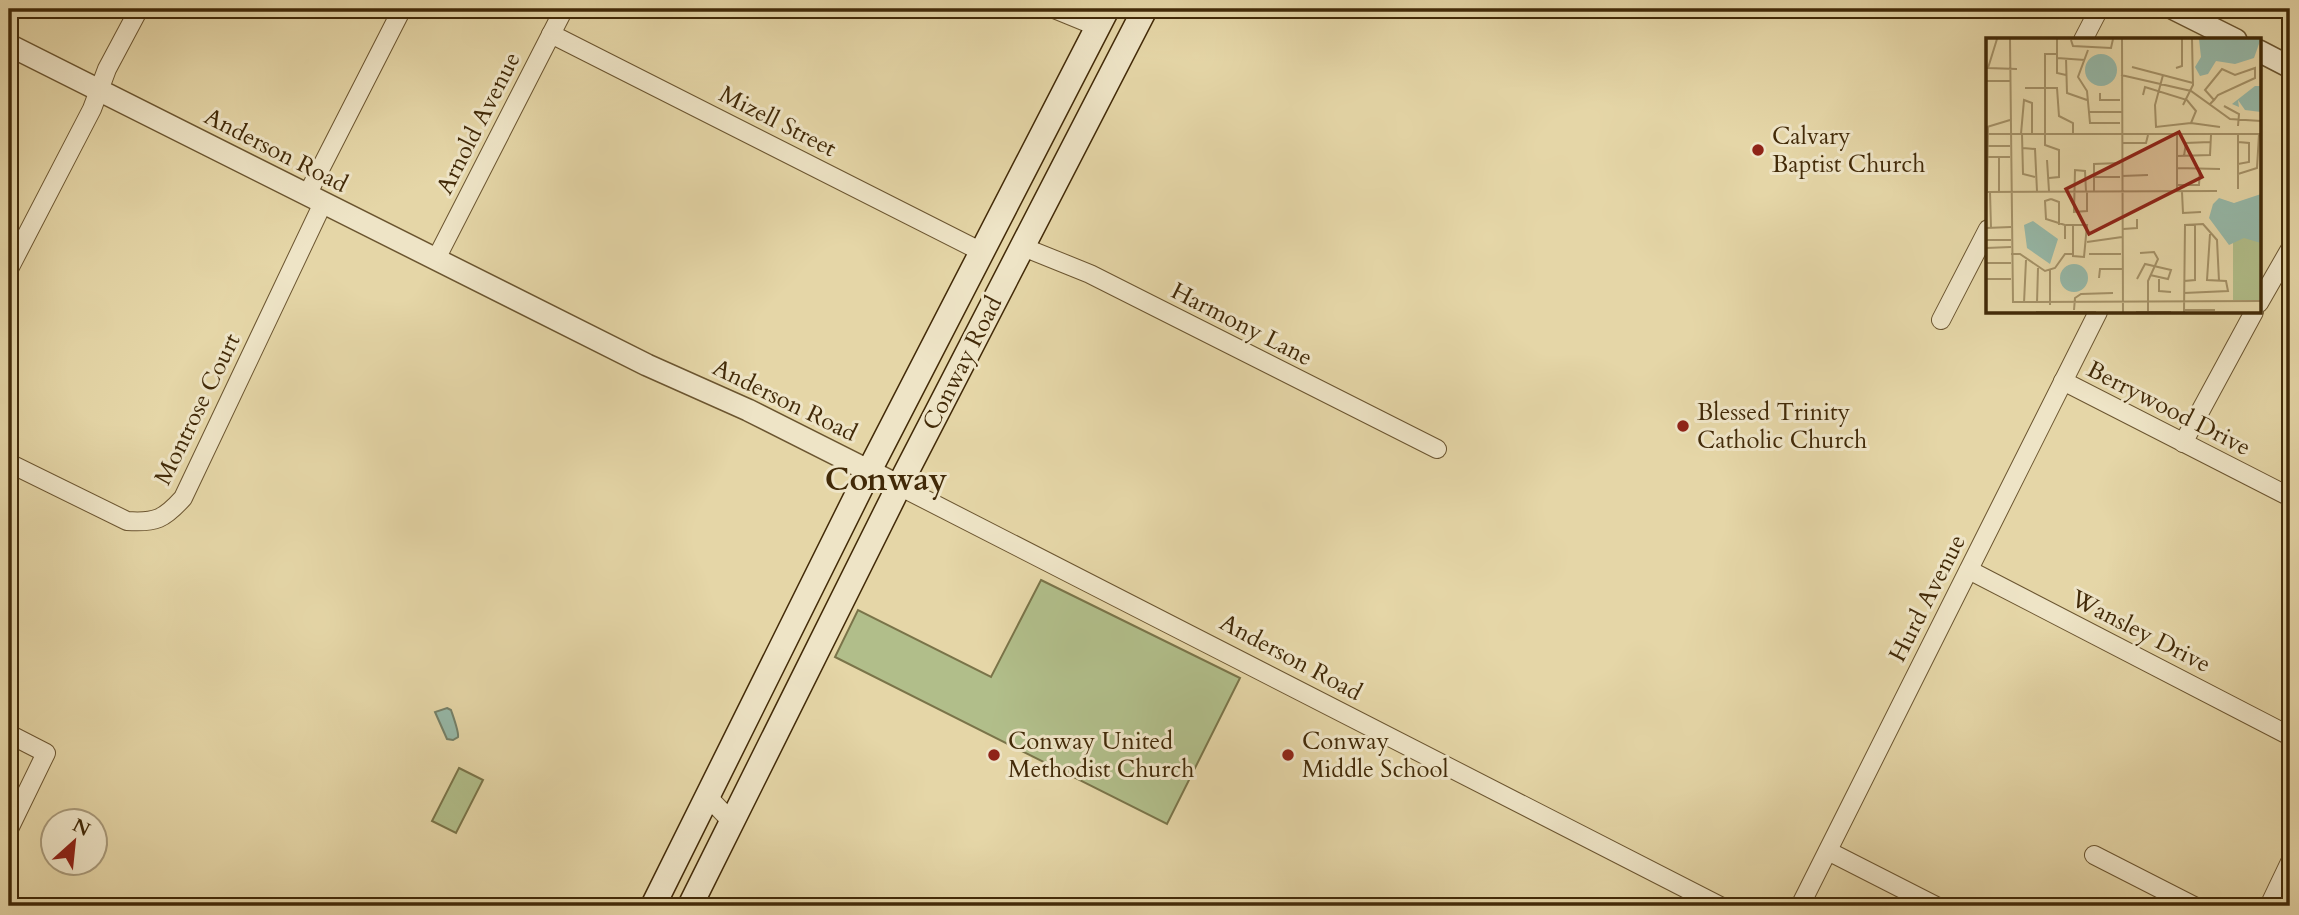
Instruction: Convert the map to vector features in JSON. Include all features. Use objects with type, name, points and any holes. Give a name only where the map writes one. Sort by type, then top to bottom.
[{"type":"main road","name":"Conway Road","points":[[690,906],[899,485],[1145,9]]},
{"type":"main road","name":"Conway Road","points":[[653,906],[869,471],[1103,18]]},
{"type":"main road","points":[[1023,247],[1020,216],[1029,163]]},
{"type":"street","points":[[9,269],[139,9]]},
{"type":"street","name":"Montrose Court","points":[[9,463],[127,521],[147,522],[167,516],[183,498],[402,9]]},
{"type":"street","name":"Arnold Avenue","points":[[436,259],[564,9]]},
{"type":"street","points":[[1054,9],[1103,18]]},
{"type":"street","points":[[2084,38],[2099,9]]},
{"type":"street","points":[[2174,9],[2231,38]]},
{"type":"street","name":"Mizell Street","points":[[551,34],[982,252]]},
{"type":"street","name":"Anderson Road","points":[[9,45],[436,259],[899,485],[1720,906]]},
{"type":"street","points":[[2260,52],[2290,67]]},
{"type":"street","points":[[1941,320],[1986,231]]},
{"type":"street","name":"Harmony Lane","points":[[1023,247],[1090,274],[1437,449]]},
{"type":"street","points":[[2260,301],[2290,249]]},
{"type":"street","name":"Hurd Avenue","points":[[1800,906],[2097,313]]},
{"type":"street","points":[[2183,443],[2253,313]]},
{"type":"street","name":"Berrywood Drive","points":[[2063,381],[2290,497]]},
{"type":"street","name":"Wansley Drive","points":[[1969,570],[2290,736]]},
{"type":"street","points":[[9,734],[46,753],[9,829]]},
{"type":"street","points":[[707,796],[732,822]]},
{"type":"street","points":[[1828,851],[1936,906]]},
{"type":"street","points":[[2094,855],[2194,906]]},
{"type":"street","points":[[2269,906],[2290,862]]},
{"type":"green space","points":[[1041,580],[1240,678],[1167,824],[835,657],[858,610],[991,677]]},
{"type":"green space","points":[[459,768],[483,780],[456,833],[432,821]]},
{"type":"shaded area","points":[[447,708],[451,710],[458,732],[458,737],[453,740],[447,739],[435,712]]},
{"type":"place","name":"Calvary Baptist Church","points":[[1758,150]]},
{"type":"place","name":"Blessed Trinity Catholic Church","points":[[1683,426]]},
{"type":"place","name":"Conway United Methodist Church","points":[[994,755]]},
{"type":"place","name":"Conway Middle School","points":[[1288,755]]},
{"type":"district","name":"Conway","points":[[886,479]]}]
